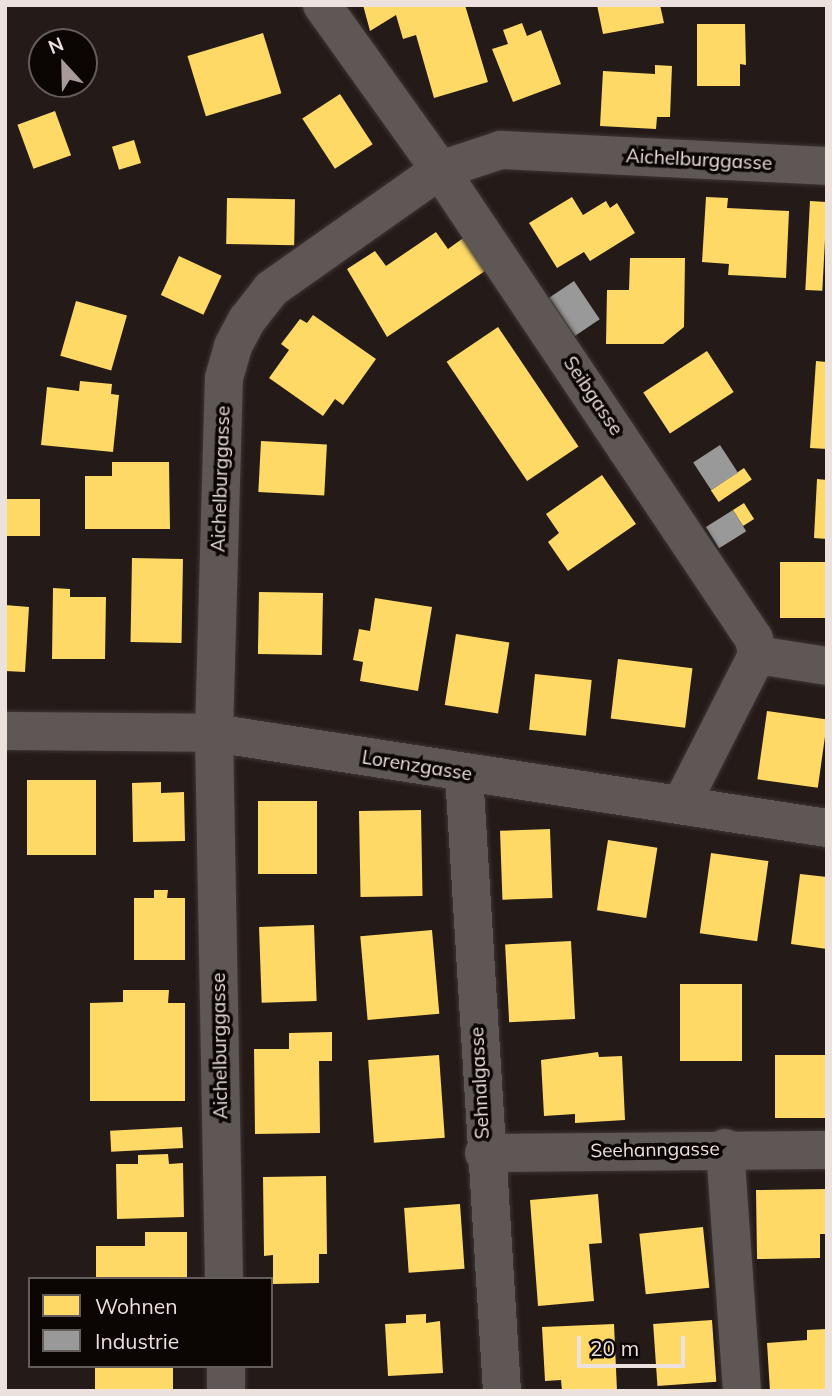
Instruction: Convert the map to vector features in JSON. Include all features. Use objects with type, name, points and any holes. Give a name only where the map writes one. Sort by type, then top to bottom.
[{"type":"street","name":"Seibgasse","points":[[322,5],[440,170],[744,618],[757,655]]},
{"type":"street","name":"Aichelburggasse","points":[[224,1277],[214,733],[224,378],[233,346],[271,289],[440,170],[501,150],[827,166]]},
{"type":"street","points":[[681,805],[757,655],[827,666]]},
{"type":"street","name":"Lorenzgasse","points":[[5,731],[214,733],[464,774],[827,828]]},
{"type":"street","name":"Sehnalgasse","points":[[464,774],[484,1153],[502,1391]]},
{"type":"street","points":[[725,1149],[742,1391]]},
{"type":"street","name":"Seehanngasse","points":[[484,1153],[827,1150]]},
{"type":"street","points":[[226,1368],[226,1391]]},
{"type":"building: Wohnen","points":[[363,5],[465,5],[488,82],[434,98],[416,35],[403,39],[396,15],[370,31]]},
{"type":"building: Wohnen","points":[[597,5],[660,5],[664,23],[603,34]]},
{"type":"building: Wohnen","points":[[522,23],[527,36],[541,30],[561,84],[513,102],[492,49],[508,44],[503,30]]},
{"type":"building: Wohnen","points":[[697,24],[745,24],[746,65],[740,64],[740,86],[697,86]]},
{"type":"building: Wohnen","points":[[263,33],[281,93],[206,116],[187,56]]},
{"type":"building: Wohnen","points":[[655,65],[672,66],[670,117],[657,117],[656,129],[600,126],[603,71],[655,74]]},
{"type":"building: Wohnen","points":[[340,94],[373,144],[335,169],[302,119]]},
{"type":"building: Wohnen","points":[[55,111],[71,155],[33,169],[17,125]]},
{"type":"building: Wohnen","points":[[134,140],[141,163],[119,170],[112,147]]},
{"type":"building: Wohnen","points":[[572,197],[583,215],[606,201],[610,208],[617,203],[635,233],[590,261],[584,252],[557,268],[529,223]]},
{"type":"building: Wohnen","points":[[706,197],[728,198],[727,208],[789,211],[786,278],[728,275],[729,264],[702,262]]},
{"type":"building: Wohnen","points":[[227,198],[295,199],[294,245],[226,244]]},
{"type":"building: Wohnen","points":[[810,201],[827,202],[822,291],[805,290]]},
{"type":"building: Wohnen","points":[[436,232],[448,249],[466,236],[488,269],[387,337],[347,269],[375,251],[386,266]]},
{"type":"building: Wohnen","points":[[179,256],[222,276],[203,315],[161,295]]},
{"type":"building: Wohnen","points":[[630,258],[685,258],[684,327],[663,344],[606,344],[607,290],[629,290]]},
{"type":"building: Wohnen","points":[[76,301],[127,316],[111,370],[60,356]]},
{"type":"building: Wohnen","points":[[313,315],[376,359],[343,405],[335,399],[323,416],[269,378],[289,350],[281,344],[300,319],[307,323]]},
{"type":"building: Wohnen","points":[[498,327],[579,446],[527,481],[447,362]]},
{"type":"building: Wohnen","points":[[707,351],[734,392],[670,433],[643,392]]},
{"type":"building: Wohnen","points":[[816,361],[827,362],[827,449],[810,448]]},
{"type":"building: Wohnen","points":[[80,381],[112,384],[111,394],[119,395],[113,452],[41,445],[47,387],[79,391]]},
{"type":"building: Wohnen","points":[[261,441],[327,444],[324,495],[258,492]]},
{"type":"building: Wohnen","points":[[112,462],[169,462],[170,529],[85,529],[85,476],[112,476]]},
{"type":"building: Wohnen","points":[[744,468],[752,480],[719,502],[711,490]]},
{"type":"building: Wohnen","points":[[602,475],[636,524],[568,571],[548,542],[559,533],[546,514]]},
{"type":"building: Wohnen","points":[[817,479],[827,480],[827,539],[814,538]]},
{"type":"building: Wohnen","points":[[5,499],[40,499],[40,536],[5,536]]},
{"type":"building: Wohnen","points":[[744,503],[754,519],[743,526],[733,510]]},
{"type":"building: Wohnen","points":[[132,558],[183,559],[182,643],[131,642]]},
{"type":"building: Wohnen","points":[[780,562],[827,562],[827,618],[780,618]]},
{"type":"building: Wohnen","points":[[53,588],[70,589],[70,597],[106,597],[105,659],[52,659]]},
{"type":"building: Wohnen","points":[[259,592],[323,593],[322,655],[258,654]]},
{"type":"building: Wohnen","points":[[375,598],[432,607],[418,691],[360,681],[363,662],[353,660],[359,629],[370,631]]},
{"type":"building: Wohnen","points":[[5,605],[29,607],[25,672],[5,671]]},
{"type":"building: Wohnen","points":[[456,634],[509,642],[498,714],[445,705]]},
{"type":"building: Wohnen","points":[[618,659],[692,668],[685,728],[611,719]]},
{"type":"building: Wohnen","points":[[535,674],[592,680],[586,736],[529,730]]},
{"type":"building: Wohnen","points":[[767,711],[827,719],[818,788],[757,779]]},
{"type":"building: Wohnen","points":[[27,780],[96,780],[96,855],[27,855]]},
{"type":"building: Wohnen","points":[[161,782],[161,793],[184,792],[185,841],[133,842],[132,783]]},
{"type":"building: Wohnen","points":[[258,801],[317,801],[317,874],[258,874]]},
{"type":"building: Wohnen","points":[[421,810],[423,896],[361,897],[359,811]]},
{"type":"building: Wohnen","points":[[550,829],[552,898],[502,900],[500,831]]},
{"type":"building: Wohnen","points":[[608,840],[657,848],[646,918],[597,910]]},
{"type":"building: Wohnen","points":[[711,853],[768,861],[757,941],[700,933]]},
{"type":"building: Wohnen","points":[[800,874],[827,877],[827,949],[791,944]]},
{"type":"building: Wohnen","points":[[154,890],[168,890],[167,898],[185,898],[185,960],[134,960],[134,898],[154,898]]},
{"type":"building: Wohnen","points":[[314,925],[317,1001],[262,1003],[259,927]]},
{"type":"building: Wohnen","points":[[432,930],[439,1014],[368,1020],[360,936]]},
{"type":"building: Wohnen","points":[[571,941],[575,1019],[509,1022],[505,944]]},
{"type":"building: Wohnen","points":[[680,984],[742,984],[742,1061],[680,1061]]},
{"type":"building: Wohnen","points":[[123,990],[169,990],[168,1003],[185,1003],[185,1101],[90,1101],[90,1003],[123,1002]]},
{"type":"building: Wohnen","points":[[332,1032],[332,1061],[319,1061],[320,1133],[255,1134],[254,1049],[289,1049],[289,1033]]},
{"type":"building: Wohnen","points":[[598,1052],[599,1057],[622,1056],[625,1120],[575,1123],[575,1114],[544,1116],[541,1060]]},
{"type":"building: Wohnen","points":[[439,1055],[445,1138],[374,1143],[368,1060]]},
{"type":"building: Wohnen","points":[[775,1055],[827,1055],[827,1118],[775,1118]]},
{"type":"building: Wohnen","points":[[182,1127],[183,1148],[111,1152],[110,1131]]},
{"type":"building: Wohnen","points":[[168,1154],[169,1164],[183,1163],[184,1217],[117,1219],[116,1164],[138,1164],[138,1155]]},
{"type":"building: Wohnen","points":[[326,1176],[327,1254],[319,1254],[319,1283],[273,1284],[273,1255],[264,1256],[263,1177]]},
{"type":"building: Wohnen","points":[[827,1189],[827,1234],[820,1234],[820,1258],[757,1259],[756,1190]]},
{"type":"building: Wohnen","points":[[598,1194],[602,1243],[589,1244],[594,1301],[538,1306],[530,1200]]},
{"type":"building: Wohnen","points":[[460,1204],[465,1269],[409,1273],[404,1208]]},
{"type":"building: Wohnen","points":[[703,1227],[709,1288],[646,1294],[639,1234]]},
{"type":"building: Wohnen","points":[[145,1232],[187,1232],[187,1277],[96,1277],[96,1246],[145,1246]]},
{"type":"building: Wohnen","points":[[426,1314],[426,1323],[440,1321],[443,1373],[388,1376],[385,1324],[406,1323],[406,1315]]},
{"type":"building: Wohnen","points":[[712,1320],[716,1382],[657,1386],[653,1324]]},
{"type":"building: Wohnen","points":[[614,1324],[617,1391],[562,1391],[561,1380],[545,1381],[542,1327]]},
{"type":"building: Wohnen","points":[[827,1329],[827,1391],[770,1391],[767,1343],[807,1340],[807,1330]]},
{"type":"building: Wohnen","points":[[95,1368],[173,1368],[173,1389],[95,1389]]},
{"type":"building: Industrie","points":[[574,281],[600,319],[575,336],[549,298]]},
{"type":"building: Industrie","points":[[720,445],[738,473],[711,490],[693,462]]},
{"type":"building: Industrie","points":[[733,510],[746,531],[719,548],[706,527]]}]
